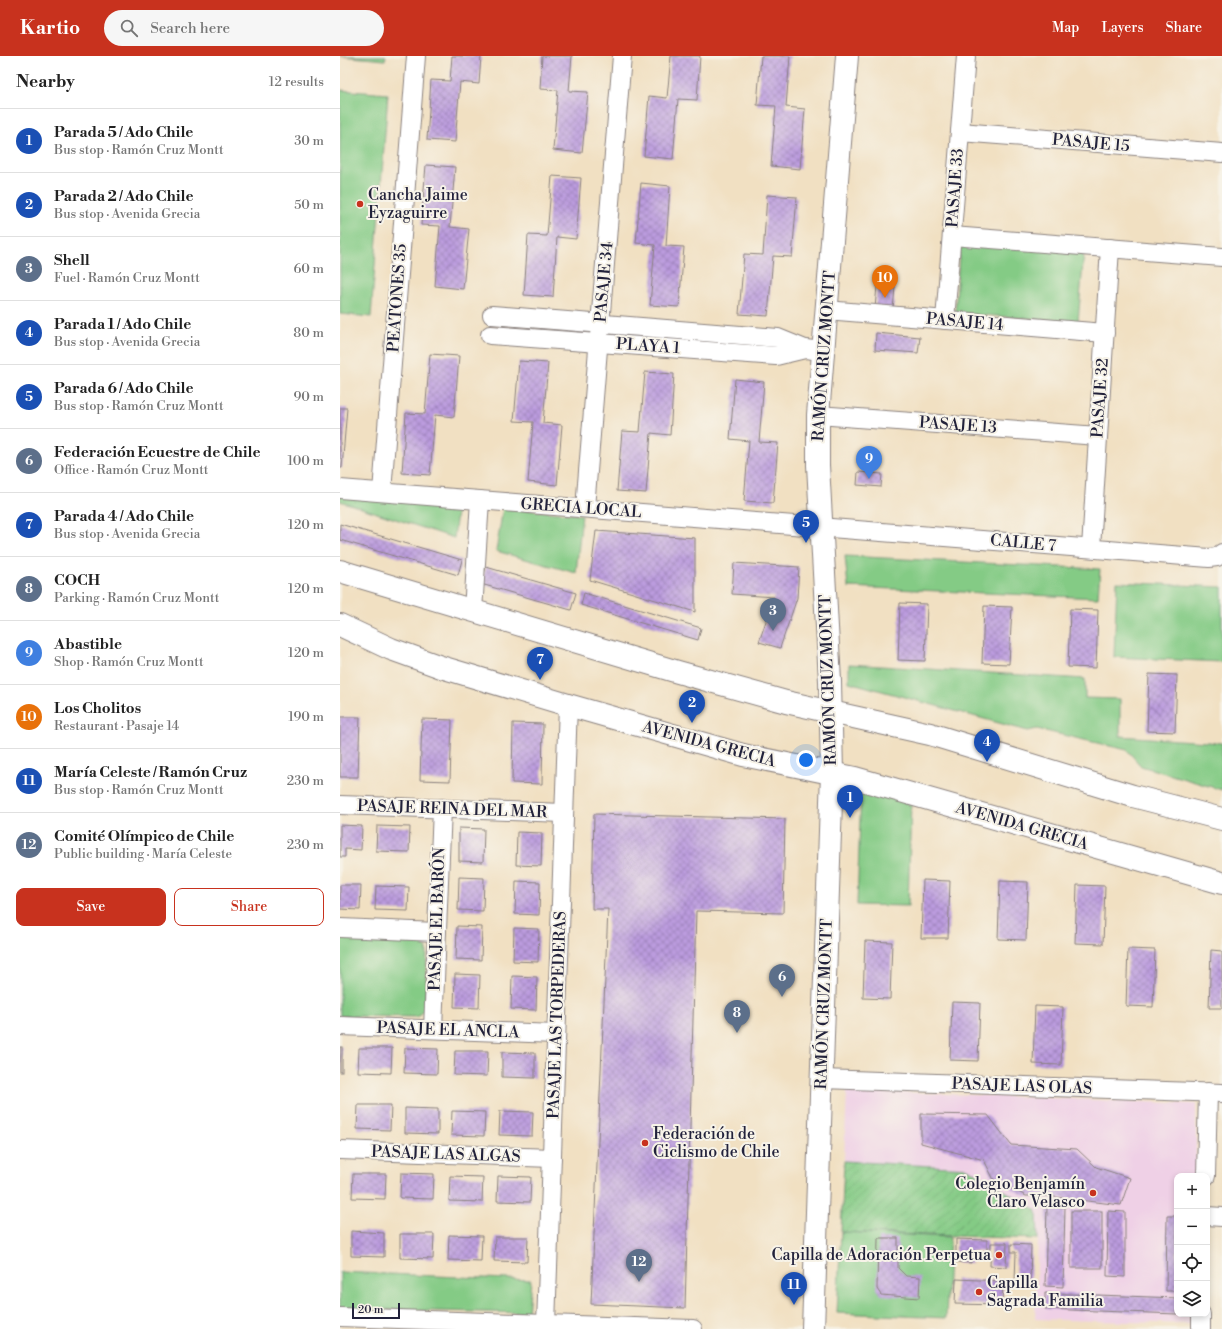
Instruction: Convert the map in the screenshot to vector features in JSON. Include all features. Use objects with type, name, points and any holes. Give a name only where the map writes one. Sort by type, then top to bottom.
[{"type":"main road","name":"RAMÓN CRUZ MONTT","points":[[813,1329],[832,773],[831,712],[818,464],[818,415],[814,350],[826,310],[847,56]]},
{"type":"main road","points":[[340,571],[678,672],[786,702],[930,734],[1133,796],[1222,819]]},
{"type":"main road","name":"AVENIDA GRECIA","points":[[340,625],[391,649],[435,665],[568,705],[743,755],[832,773],[1222,883]]},
{"type":"street","name":"PEATONES 35","points":[[382,492],[416,56]]},
{"type":"street","name":"PASAJE 34","points":[[585,508],[622,56]]},
{"type":"street","name":"PASAJE 33","points":[[945,320],[966,56]]},
{"type":"street","name":"PASAJE 15","points":[[960,132],[1222,153]]},
{"type":"street","points":[[952,236],[1222,257]]},
{"type":"street","name":"PASAJE 32","points":[[1091,548],[1110,248]]},
{"type":"street","name":"PASAJE 14","points":[[826,310],[1105,333]]},
{"type":"street","name":"PLAYA 1","points":[[492,316],[778,338],[814,350]]},
{"type":"street","name":"PLAYA 1","points":[[490,335],[776,356],[814,350]]},
{"type":"street","name":"PASAJE 13","points":[[818,415],[1098,436]]},
{"type":"street","name":"GRECIA LOCAL","points":[[340,489],[822,526]]},
{"type":"street","points":[[473,611],[480,500]]},
{"type":"street","name":"CALLE 7","points":[[822,526],[1209,558],[1217,557],[1222,553]]},
{"type":"street","name":"PASAJE LAS TORPEDERAS","points":[[546,1324],[568,705]]},
{"type":"street","name":"PASAJE REINA DEL MAR","points":[[340,805],[564,813]]},
{"type":"street","name":"PASAJE EL BARÓN","points":[[432,1029],[442,808]]},
{"type":"street","points":[[340,928],[437,932]]},
{"type":"street","name":"PASAJE EL ANCLA","points":[[340,1026],[556,1034]]},
{"type":"street","name":"PASAJE LAS OLAS","points":[[822,1079],[1215,1093]]},
{"type":"street","points":[[1206,1173],[1215,1093]]},
{"type":"street","name":"PASAJE LAS ALGAS","points":[[340,1150],[552,1158]]},
{"type":"street","points":[[1210,1216],[1222,1217]]},
{"type":"street","points":[[1201,1317],[1201,1329]]},
{"type":"street","points":[[351,1321],[482,1325],[546,1324],[693,1329]]},
{"type":"shaded area","name":"Colegio Benjamín Claro Velasco","points":[[847,1090],[1196,1104],[1196,1173],[1174,1173],[1174,1317],[1192,1317],[1192,1324],[1035,1319],[1038,1239],[1037,1211],[968,1168],[844,1161]]},
{"type":"green space","points":[[340,56],[386,56],[385,60]]},
{"type":"green space","name":"Cancha Jaime Eyzaguirre","points":[[340,90],[388,94],[371,317],[340,314]]},
{"type":"green space","points":[[960,243],[1084,252],[1078,322],[955,313]]},
{"type":"green space","points":[[340,491],[458,504],[454,538],[340,501]]},
{"type":"green space","points":[[503,508],[582,515],[576,573],[496,551]]},
{"type":"green space","points":[[845,556],[1100,569],[1098,598],[848,587]]},
{"type":"green space","points":[[1117,582],[1222,587],[1222,662],[1114,657]]},
{"type":"green space","points":[[849,664],[1085,679],[1085,698],[1120,699],[1120,736],[1222,743],[1222,790],[1141,766],[1127,750],[1037,729],[1028,731],[849,682]]},
{"type":"green space","points":[[861,789],[911,803],[908,906],[857,905]]},
{"type":"green space","points":[[340,937],[417,938],[427,949],[425,1009],[418,1017],[340,1016]]},
{"type":"green space","points":[[844,1161],[968,1168],[1037,1211],[1038,1239],[841,1232]]},
{"type":"green space","points":[[841,1232],[950,1237],[946,1318],[837,1313]]},
{"type":"green space","points":[[340,1272],[531,1280],[528,1313],[340,1309]]},
{"type":"building","points":[[452,56],[481,56],[479,84],[460,82],[455,142],[427,140],[431,80],[450,81]]},
{"type":"building","points":[[542,56],[572,56],[569,91],[588,92],[582,153],[553,150],[558,90],[540,89]]},
{"type":"building","points":[[671,56],[700,56],[697,100],[678,99],[673,159],[644,156],[649,96],[667,98]]},
{"type":"building","points":[[761,56],[790,56],[786,107],[805,109],[800,169],[771,166],[776,106],[757,105]]},
{"type":"building","points":[[426,165],[455,167],[450,227],[469,229],[463,289],[435,286],[440,226],[421,225]]},
{"type":"building","points":[[552,176],[581,178],[576,239],[557,237],[553,297],[524,295],[528,235],[547,236]]},
{"type":"building","points":[[641,183],[670,186],[666,246],[684,247],[679,307],[650,305],[655,245],[636,243]]},
{"type":"building","points":[[767,195],[797,197],[792,257],[773,256],[768,316],[739,314],[744,254],[763,255]]},
{"type":"building","points":[[877,286],[895,287],[893,310],[875,308]]},
{"type":"building","points":[[876,333],[920,337],[918,353],[875,350]]},
{"type":"building","points":[[430,354],[459,356],[454,417],[435,415],[430,475],[402,473],[406,413],[425,414]]},
{"type":"building","points":[[519,361],[548,363],[543,423],[562,425],[557,485],[528,482],[533,422],[514,421]]},
{"type":"building","points":[[645,372],[674,374],[670,435],[651,433],[646,493],[617,491],[622,431],[640,432]]},
{"type":"building","points":[[735,379],[764,382],[759,442],[778,443],[773,503],[744,501],[749,441],[730,439]]},
{"type":"building","points":[[340,408],[347,408],[342,468],[340,468]]},
{"type":"building","points":[[858,472],[882,474],[881,487],[857,485]]},
{"type":"building","points":[[340,524],[462,560],[458,575],[340,540]]},
{"type":"building","points":[[596,531],[695,538],[695,612],[590,580]]},
{"type":"building","points":[[734,563],[799,567],[797,598],[780,648],[759,642],[774,597],[732,594]]},
{"type":"building","points":[[486,567],[576,593],[571,610],[481,584]]},
{"type":"building","points":[[584,593],[701,628],[698,640],[581,605]]},
{"type":"building","points":[[900,603],[927,604],[925,661],[898,660]]},
{"type":"building","points":[[984,606],[1012,607],[1009,664],[982,663]]},
{"type":"building","points":[[1070,609],[1098,610],[1096,668],[1068,667]]},
{"type":"building","points":[[1149,674],[1177,675],[1175,732],[1147,731]]},
{"type":"building","points":[[340,717],[360,717],[358,777],[340,777]]},
{"type":"building","points":[[422,719],[452,720],[450,781],[420,780]]},
{"type":"building","points":[[513,723],[543,724],[542,784],[512,783]]},
{"type":"building","points":[[594,814],[785,819],[783,913],[696,911],[685,1308],[591,1304],[608,909],[592,909]]},
{"type":"building","points":[[340,825],[362,826],[361,850],[345,849],[345,857],[340,857]]},
{"type":"building","points":[[377,826],[410,827],[409,852],[376,851]]},
{"type":"building","points":[[459,828],[484,829],[483,862],[459,861]]},
{"type":"building","points":[[517,832],[542,833],[541,866],[516,865]]},
{"type":"building","points":[[459,877],[484,878],[483,911],[458,910]]},
{"type":"building","points":[[923,880],[950,881],[948,938],[921,938]]},
{"type":"building","points":[[516,881],[540,882],[539,915],[515,914]]},
{"type":"building","points":[[1000,881],[1028,882],[1026,940],[998,939]]},
{"type":"building","points":[[340,885],[361,885],[360,910],[340,909]]},
{"type":"building","points":[[1077,885],[1105,886],[1103,944],[1075,943]]},
{"type":"building","points":[[376,886],[409,887],[408,911],[375,910]]},
{"type":"building","points":[[457,926],[482,927],[481,960],[456,959]]},
{"type":"building","points":[[514,928],[539,929],[538,962],[513,961]]},
{"type":"building","points":[[865,941],[892,942],[890,999],[863,998]]},
{"type":"building","points":[[1128,949],[1155,950],[1153,1007],[1126,1006]]},
{"type":"building","points":[[1211,950],[1222,951],[1222,1008],[1209,1008]]},
{"type":"building","points":[[455,974],[480,975],[479,1008],[454,1007]]},
{"type":"building","points":[[512,976],[537,977],[536,1010],[511,1009]]},
{"type":"building","points":[[952,1002],[980,1003],[978,1061],[950,1060]]},
{"type":"building","points":[[1035,1006],[1063,1007],[1061,1065],[1033,1064]]},
{"type":"building","points":[[340,1047],[342,1047],[342,1072],[340,1072]]},
{"type":"building","points":[[359,1048],[392,1048],[391,1073],[358,1072]]},
{"type":"building","points":[[405,1048],[438,1049],[437,1074],[404,1073]]},
{"type":"building","points":[[455,1051],[488,1051],[487,1076],[454,1075]]},
{"type":"building","points":[[502,1052],[535,1053],[535,1078],[502,1077]]},
{"type":"building","points":[[358,1105],[391,1105],[390,1130],[357,1129]]},
{"type":"building","points":[[405,1108],[438,1109],[438,1134],[405,1133]]},
{"type":"building","points":[[452,1111],[485,1112],[484,1136],[451,1135]]},
{"type":"building","points":[[500,1111],[533,1112],[532,1136],[499,1135]]},
{"type":"building","points":[[921,1114],[988,1115],[1011,1145],[1077,1149],[1096,1167],[1130,1178],[1121,1205],[1046,1196],[1026,1196],[994,1180],[984,1160],[921,1143]]},
{"type":"building","points":[[401,1173],[434,1174],[433,1199],[400,1198]]},
{"type":"building","points":[[353,1174],[386,1174],[385,1199],[352,1198]]},
{"type":"building","points":[[450,1176],[483,1177],[482,1202],[449,1201]]},
{"type":"building","points":[[498,1176],[531,1177],[530,1202],[497,1201]]},
{"type":"building","points":[[1047,1207],[1065,1207],[1063,1287],[1045,1286]]},
{"type":"building","points":[[1071,1211],[1102,1211],[1102,1268],[1071,1268]]},
{"type":"building","points":[[1108,1211],[1125,1212],[1125,1277],[1107,1276]]},
{"type":"building","points":[[1167,1216],[1174,1216],[1174,1291],[1166,1291]]},
{"type":"building","points":[[351,1231],[384,1233],[384,1257],[351,1256]]},
{"type":"building","points":[[400,1234],[434,1234],[433,1259],[400,1258]]},
{"type":"building","points":[[449,1235],[482,1236],[481,1261],[448,1260]]},
{"type":"building","points":[[495,1237],[528,1237],[527,1262],[494,1261]]},
{"type":"building","points":[[878,1238],[898,1238],[898,1268],[906,1276],[920,1277],[919,1298],[881,1295],[877,1289]]},
{"type":"building","points":[[956,1239],[987,1240],[987,1252],[972,1251],[971,1263],[956,1262]]},
{"type":"building","name":"Capilla de Adoración Perpetua","points":[[991,1243],[1007,1243],[1006,1267],[990,1266]]},
{"type":"building","points":[[1011,1244],[1031,1245],[1030,1283],[1015,1282],[1016,1252],[1011,1252]]},
{"type":"building","name":"Capilla Sagrada Familia","points":[[956,1279],[1003,1281],[1002,1305],[955,1304]]},
{"type":"building","points":[[1045,1293],[1174,1298],[1174,1314],[1045,1309]]},
{"type":"place","name":"Cancha Jaime Eyzaguirre","points":[[360,204]]},
{"type":"place","name":"Los Cholitos","points":[[885,298]]},
{"type":"place","name":"Abastible","points":[[869,479]]},
{"type":"place","name":"Parada 6 / Ado Chile","points":[[806,543]]},
{"type":"place","name":"Shell","points":[[773,631]]},
{"type":"place","name":"Parada 4 / Ado Chile","points":[[540,680]]},
{"type":"place","name":"Parada 2 / Ado Chile","points":[[692,723]]},
{"type":"place","name":"Parada 1 / Ado Chile","points":[[987,762]]},
{"type":"place","name":"Parada 5 / Ado Chile","points":[[850,818]]},
{"type":"place","name":"Federación Ecuestre de Chile","points":[[782,997]]},
{"type":"place","name":"COCH","points":[[737,1033]]},
{"type":"place","name":"Federación de Ciclismo de Chile","points":[[645,1143]]},
{"type":"place","name":"Colegio Benjamín Claro Velasco","points":[[1093,1193]]},
{"type":"place","name":"Capilla de Adoración Perpetua","points":[[999,1255]]},
{"type":"place","name":"Comité Olímpico de Chile","points":[[639,1282]]},
{"type":"place","name":"Capilla Sagrada Familia","points":[[979,1292]]},
{"type":"place","name":"María Celeste / Ramón Cruz","points":[[794,1305]]}]
